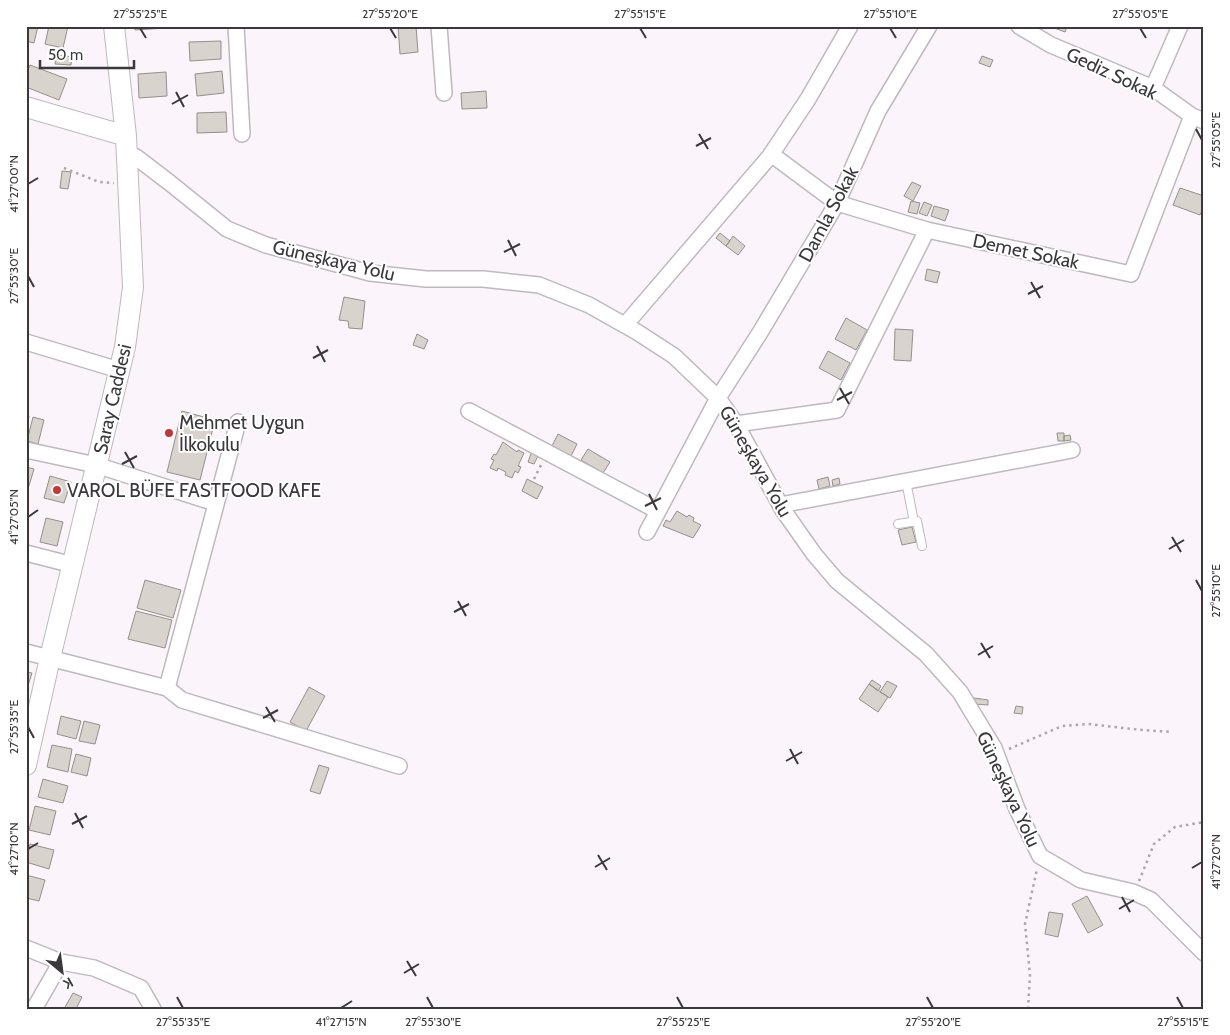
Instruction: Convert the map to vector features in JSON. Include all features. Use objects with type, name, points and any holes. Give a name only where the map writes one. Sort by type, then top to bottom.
[{"type":"street","name":"Saray Caddesi","points":[[26,765],[29,745],[125,347],[133,287],[126,144],[114,26]]},
{"type":"street","points":[[236,26],[242,134]]},
{"type":"street","points":[[439,26],[444,93]]},
{"type":"street","points":[[625,325],[771,154],[808,100],[850,26]]},
{"type":"street","name":"Damla Sokak","points":[[647,532],[718,398],[761,331],[837,203],[878,111],[929,26]]},
{"type":"street","name":"Gediz Sokak","points":[[1020,26],[1051,45],[1153,88],[1198,118]]},
{"type":"street","points":[[1153,88],[1180,26]]},
{"type":"street","name":"Güneşkaya Yolu","points":[[26,107],[126,144],[136,157],[227,229],[266,245],[370,273],[426,279],[483,279],[538,285],[590,305],[674,356],[718,398],[736,424],[780,505],[814,554],[837,581],[926,654],[960,692],[996,755],[1016,808],[1040,856]]},
{"type":"street","name":"Demet Sokak","points":[[771,154],[837,203],[926,230],[1131,274],[1198,118]]},
{"type":"street","points":[[736,424],[837,410],[926,230]]},
{"type":"street","points":[[26,342],[119,370]]},
{"type":"street","points":[[469,411],[658,511]]},
{"type":"street","points":[[167,688],[238,422]]},
{"type":"street","points":[[26,450],[96,465],[215,503]]},
{"type":"street","points":[[780,505],[1072,450]]},
{"type":"street","points":[[26,553],[73,565]]},
{"type":"street","points":[[26,652],[167,688],[182,700],[399,766]]},
{"type":"street","points":[[1040,856],[1081,880],[1133,892],[1151,900],[1204,953]]},
{"type":"street","points":[[26,948],[61,962],[94,968],[141,988],[153,1009]]},
{"type":"street","points":[[34,1009],[61,962]]},
{"type":"lane","points":[[906,481],[914,522],[917,522],[922,546]]},
{"type":"lane","points":[[898,524],[914,522]]},
{"type":"path","points":[[64,168],[99,182],[116,184]]},
{"type":"path","points":[[996,755],[1062,726],[1088,724],[1172,732]]},
{"type":"path","points":[[1133,892],[1154,844],[1175,827],[1204,822]]},
{"type":"path","points":[[1028,1009],[1030,974],[1025,924],[1040,856]]},
{"type":"building","points":[[26,26],[38,26],[34,43],[26,41]]},
{"type":"building","points":[[49,26],[68,26],[63,48],[45,44]]},
{"type":"building","points":[[134,26],[166,26],[166,28],[135,30]]},
{"type":"building","points":[[398,26],[416,26],[418,52],[400,54]]},
{"type":"building","points":[[1049,26],[1067,26],[1065,32]]},
{"type":"building","points":[[221,41],[221,59],[190,61],[189,42]]},
{"type":"building","points":[[56,55],[72,57],[71,65],[55,64]]},
{"type":"building","points":[[982,56],[993,60],[990,67],[979,63]]},
{"type":"building","points":[[30,65],[67,79],[59,100],[26,87],[26,75]]},
{"type":"building","points":[[222,71],[224,93],[197,96],[195,74]]},
{"type":"building","points":[[166,72],[167,96],[139,98],[138,74]]},
{"type":"building","points":[[486,91],[487,108],[462,109],[461,93]]},
{"type":"building","points":[[226,112],[227,132],[197,133],[197,113]]},
{"type":"building","points":[[62,171],[71,172],[68,189],[60,188]]},
{"type":"building","points":[[912,182],[921,186],[913,201],[904,196]]},
{"type":"building","points":[[1180,188],[1204,196],[1204,206],[1200,215],[1173,205]]},
{"type":"building","points":[[911,201],[920,203],[917,214],[908,212]]},
{"type":"building","points":[[924,202],[932,205],[927,216],[919,213]]},
{"type":"building","points":[[934,206],[949,210],[945,221],[931,216]]},
{"type":"building","points":[[720,233],[730,241],[726,246],[716,238]]},
{"type":"building","points":[[733,236],[745,246],[738,255],[726,246]]},
{"type":"building","points":[[927,269],[940,272],[937,283],[925,280]]},
{"type":"building","points":[[344,297],[365,301],[362,329],[349,328],[348,321],[339,320]]},
{"type":"building","points":[[846,318],[867,330],[856,350],[835,339]]},
{"type":"building","points":[[895,329],[913,330],[911,361],[894,360]]},
{"type":"building","points":[[417,334],[428,340],[424,349],[413,345]]},
{"type":"building","points":[[828,351],[850,363],[841,380],[819,368]]},
{"type":"building","points":[[182,411],[215,420],[200,480],[167,472]]},
{"type":"building","points":[[26,416],[29,416],[26,432]]},
{"type":"building","points":[[33,417],[44,420],[38,444],[27,441]]},
{"type":"building","points":[[1057,433],[1064,433],[1064,441],[1058,441]]},
{"type":"building","points":[[558,434],[577,444],[571,456],[552,446]]},
{"type":"building","points":[[1070,435],[1071,440],[1064,441],[1064,436]]},
{"type":"building","points":[[503,442],[517,452],[518,450],[524,453],[518,466],[521,467],[518,473],[515,471],[512,478],[505,475],[506,472],[498,468],[497,471],[490,468],[494,460],[491,459],[494,454],[496,455]]},
{"type":"building","points":[[588,449],[610,462],[603,473],[581,460]]},
{"type":"building","points":[[532,451],[539,454],[534,464],[528,462]]},
{"type":"building","points":[[26,467],[34,469],[28,489],[26,488]]},
{"type":"building","name":"VAROL BÜFE FASTFOOD KAFE","points":[[50,476],[71,482],[64,503],[44,498]]},
{"type":"building","points":[[828,477],[830,486],[819,489],[817,480]]},
{"type":"building","points":[[839,478],[840,484],[833,486],[832,480]]},
{"type":"building","points":[[527,479],[543,487],[537,499],[522,491]]},
{"type":"building","points":[[677,511],[687,517],[689,515],[694,518],[693,521],[701,525],[693,538],[663,526],[666,520],[670,522]]},
{"type":"building","points":[[46,518],[63,522],[57,546],[40,542]]},
{"type":"building","points":[[912,527],[916,542],[902,545],[898,530]]},
{"type":"building","points":[[145,580],[181,590],[173,618],[137,608]]},
{"type":"building","points":[[136,611],[172,620],[165,648],[128,639]]},
{"type":"building","points":[[26,672],[32,673],[26,692]]},
{"type":"building","points":[[872,680],[881,686],[878,691],[869,684]]},
{"type":"building","points":[[887,681],[897,686],[890,698],[880,692]]},
{"type":"building","points":[[869,684],[888,697],[878,712],[859,699]]},
{"type":"building","points":[[309,687],[325,696],[306,731],[290,722]]},
{"type":"building","points":[[974,698],[988,700],[988,705],[974,704]]},
{"type":"building","points":[[1016,706],[1023,707],[1022,714],[1014,713]]},
{"type":"building","points":[[61,716],[81,721],[76,739],[57,734]]},
{"type":"building","points":[[84,721],[100,725],[95,744],[79,741]]},
{"type":"building","points":[[52,745],[72,749],[68,772],[47,767]]},
{"type":"building","points":[[76,754],[91,758],[87,776],[71,772]]},
{"type":"building","points":[[319,765],[329,768],[320,794],[310,791]]},
{"type":"building","points":[[43,779],[68,786],[63,803],[38,797]]},
{"type":"building","points":[[35,806],[56,811],[50,835],[29,830]]},
{"type":"building","points":[[30,844],[54,850],[49,869],[26,862]]},
{"type":"building","points":[[26,875],[45,880],[39,901],[26,898]]},
{"type":"building","points":[[1087,896],[1103,925],[1088,933],[1072,904]]},
{"type":"building","points":[[1049,912],[1063,914],[1058,937],[1045,934]]},
{"type":"building","points":[[73,993],[82,997],[76,1009],[64,1009]]},
{"type":"place","name":"Mehmet Uygun İlkokulu","points":[[169,433]]},
{"type":"place","name":"VAROL BÜFE FASTFOOD KAFE","points":[[57,490]]}]
